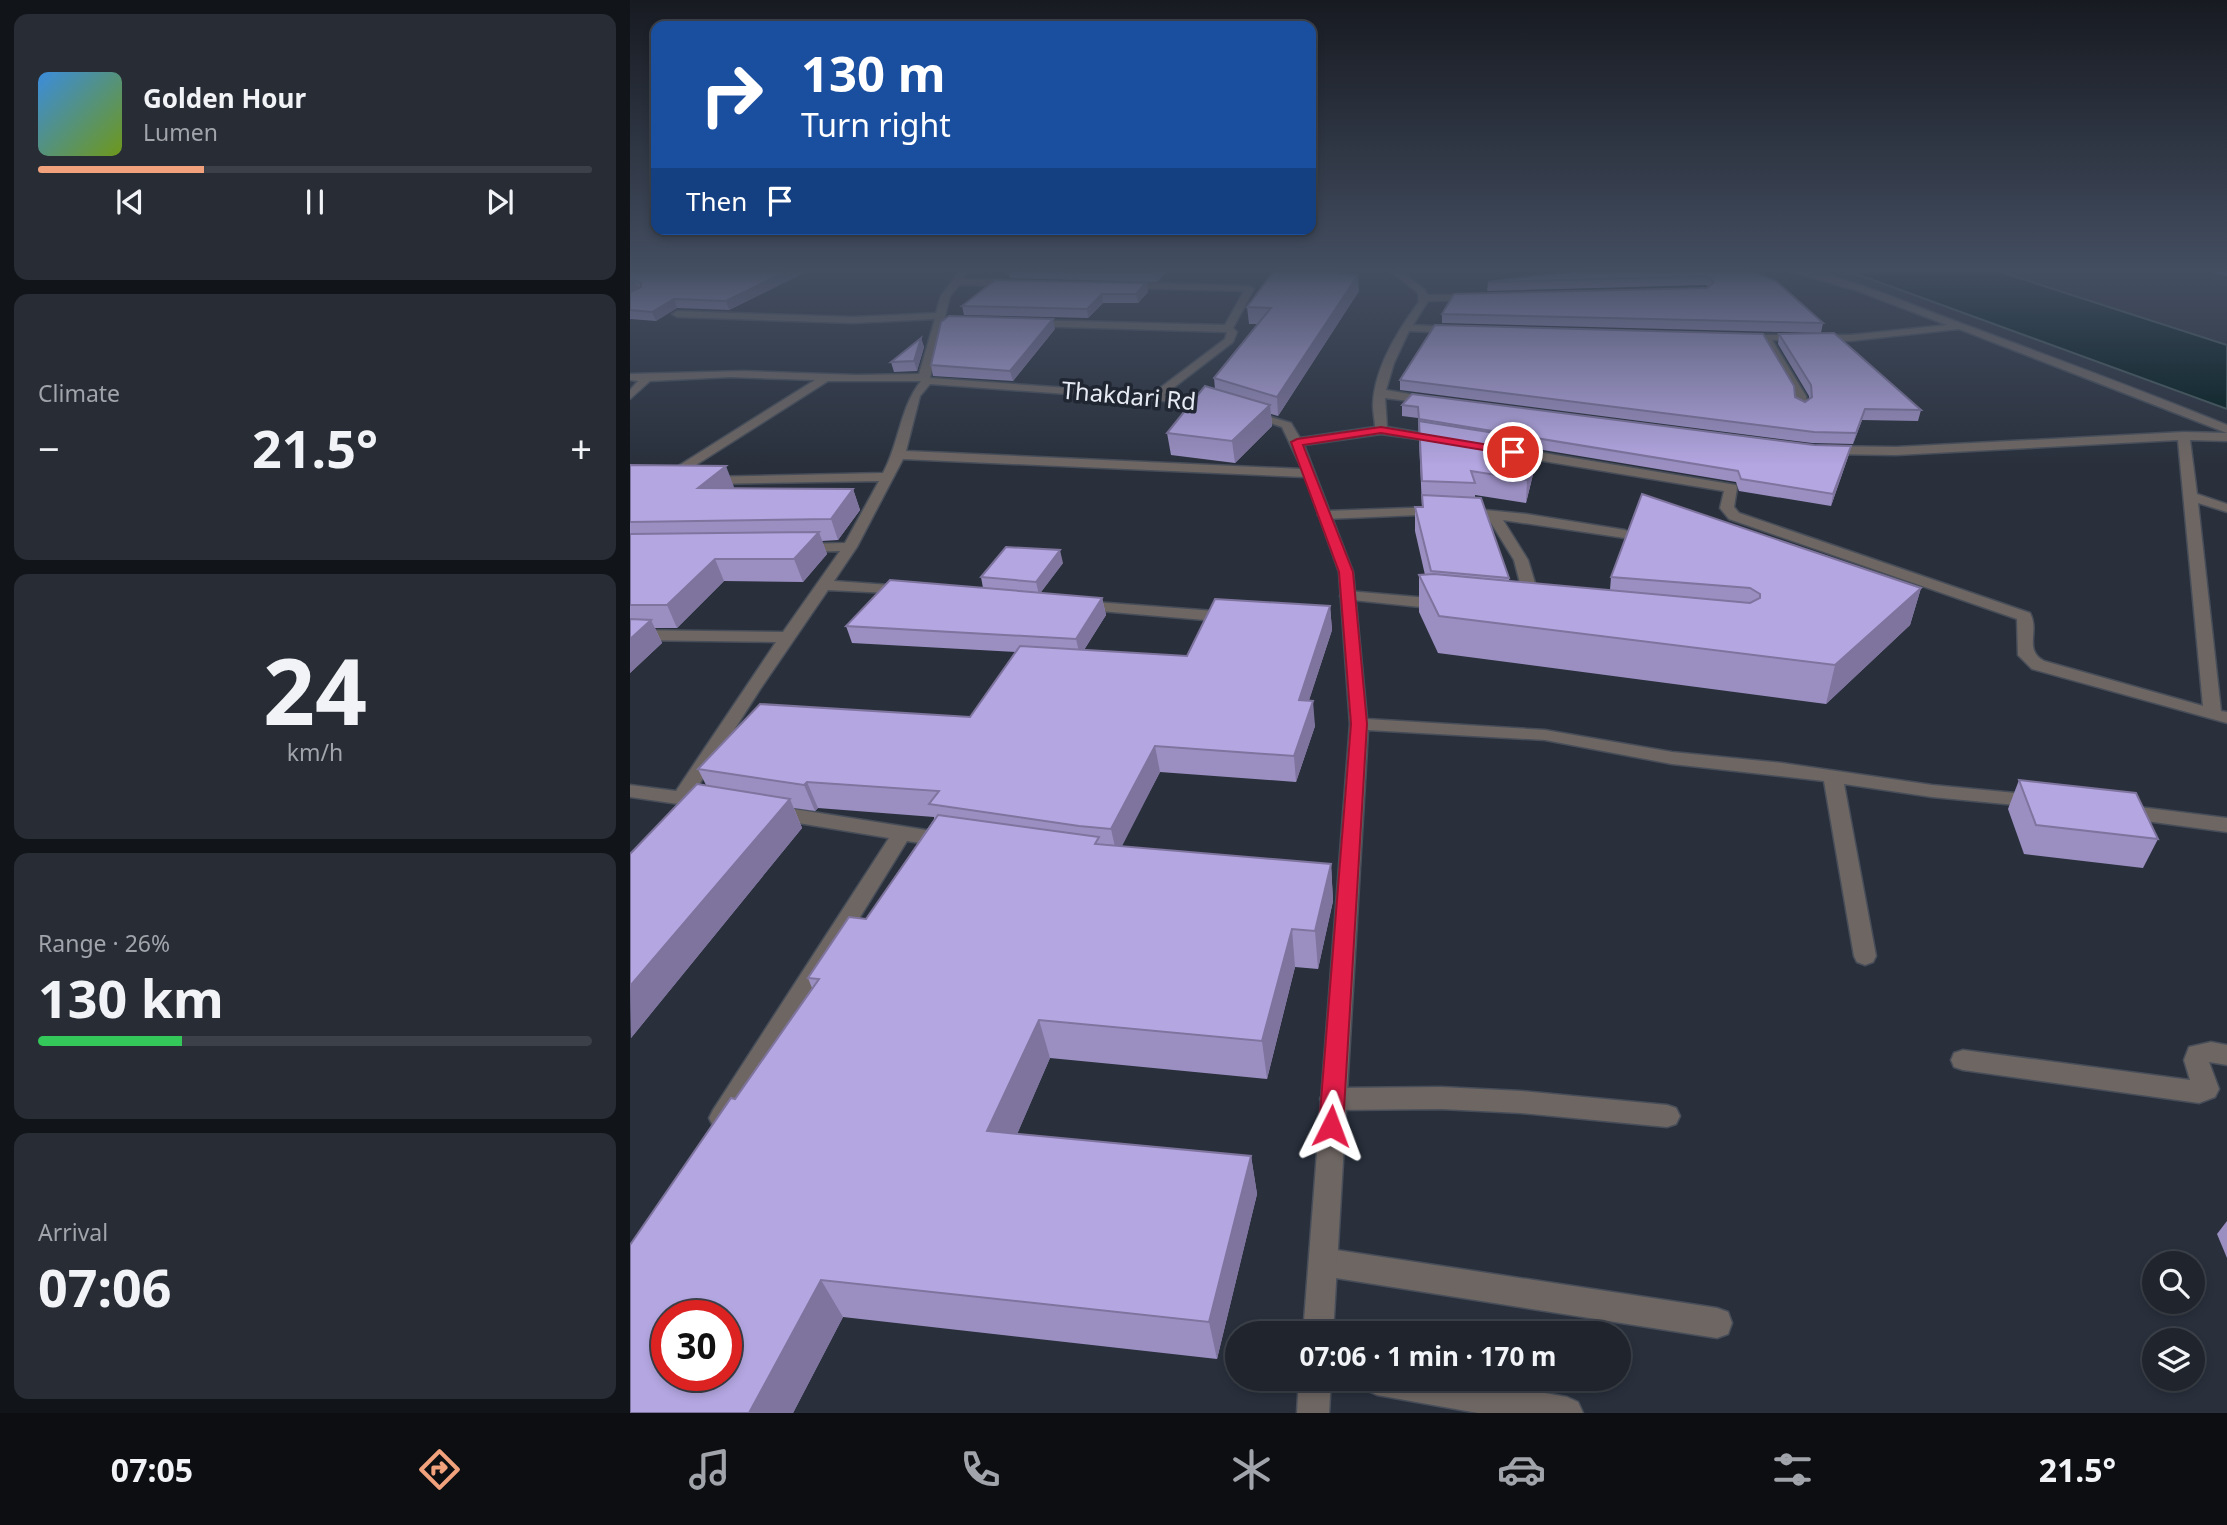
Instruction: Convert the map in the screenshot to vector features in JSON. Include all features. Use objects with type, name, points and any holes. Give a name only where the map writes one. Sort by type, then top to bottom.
[{"type":"street","points":[[681,798],[850,547],[899,455],[915,396],[925,379],[939,334]]},
{"type":"street","points":[[1155,397],[1229,340],[1232,334]]},
{"type":"street","points":[[1381,430],[1378,404],[1403,334]]},
{"type":"street","points":[[1729,337],[1850,338],[1888,334]]},
{"type":"street","points":[[1982,334],[2120,385],[2227,429]]},
{"type":"street","points":[[1766,338],[1800,396],[1802,407]]},
{"type":"street","name":"Thakdari Rd","points":[[630,377],[647,379],[741,374],[824,379],[925,379],[1214,402],[1287,425],[1310,473],[1346,572],[1348,596],[1344,623],[1359,724],[1319,1321]]},
{"type":"street","points":[[630,396],[647,379]]},
{"type":"street","points":[[824,379],[660,479],[887,477]]},
{"type":"street","points":[[1381,394],[1448,403]]},
{"type":"street","points":[[1297,442],[1381,430],[1463,444]]},
{"type":"street","points":[[1812,450],[1896,451],[2184,436],[2227,437]]},
{"type":"street","points":[[1505,450],[1731,488],[1727,508],[1734,516],[2024,616],[2024,654],[2027,660],[2220,716],[2184,436]]},
{"type":"street","points":[[899,455],[985,456],[1210,471],[1310,473]]},
{"type":"street","points":[[2190,496],[2227,508]]},
{"type":"street","points":[[1325,515],[1401,511],[1470,512],[1625,534]]},
{"type":"street","points":[[1493,515],[1521,561],[1536,613]]},
{"type":"street","points":[[781,548],[850,547]]},
{"type":"street","points":[[824,585],[917,592]]},
{"type":"street","points":[[1348,596],[1460,606]]},
{"type":"street","points":[[1070,605],[1245,618]]},
{"type":"street","points":[[630,635],[788,637]]},
{"type":"street","points":[[1359,724],[1545,735],[1672,758],[1833,776],[1932,791],[2052,803]]},
{"type":"street","points":[[1833,776],[1866,956]]},
{"type":"street","points":[[630,791],[732,806]]},
{"type":"street","points":[[757,810],[967,844]]},
{"type":"street","points":[[2106,810],[2227,825]]},
{"type":"street","points":[[709,1138],[902,833]]},
{"type":"street","points":[[1323,881],[1348,883]]},
{"type":"street","points":[[1963,1060],[2199,1093],[2206,1089],[2196,1060],[2198,1054],[2211,1052],[2227,1055]]},
{"type":"street","points":[[1333,1099],[1441,1098],[1508,1101],[1667,1116]]},
{"type":"street","points":[[1323,1262],[1717,1324]]},
{"type":"street","points":[[1313,1413],[1314,1391]]},
{"type":"street","points":[[1444,1391],[1567,1413]]},
{"type":"shaded area","points":[[2021,334],[2193,334],[2227,345],[2227,409]]},
{"type":"building","points":[[938,334],[1041,334],[1010,371],[931,365]]},
{"type":"building","points":[[1250,334],[1319,334],[1277,397],[1214,378]]},
{"type":"building","points":[[1429,334],[1763,334],[1794,386],[1795,397],[1805,402],[1812,397],[1811,385],[1779,334],[1835,334],[1921,410],[1865,409],[1856,433],[1814,432],[1400,380]]},
{"type":"building","points":[[921,338],[914,361],[891,362]]},
{"type":"building","points":[[1205,386],[1270,405],[1232,441],[1167,433]]},
{"type":"building","points":[[1412,394],[1814,445],[1851,446],[1833,494],[1741,479],[1738,471],[1419,419],[1418,407],[1402,405]]},
{"type":"building","points":[[1419,421],[1538,440],[1527,480],[1471,471],[1475,483],[1422,481]]},
{"type":"building","points":[[630,465],[726,466],[698,488],[853,489],[831,519],[630,522]]},
{"type":"building","points":[[1642,494],[1921,588],[1835,665],[1439,616],[1419,575],[1434,574],[1750,603],[1760,598],[1760,594],[1750,588],[1611,577]]},
{"type":"building","points":[[1422,495],[1481,498],[1509,578],[1431,571],[1415,507],[1423,507]]},
{"type":"building","points":[[819,532],[794,559],[715,559],[667,605],[630,605],[630,534]]},
{"type":"building","points":[[1006,547],[1060,550],[1036,582],[981,577]]},
{"type":"building","points":[[890,580],[1102,598],[1076,639],[846,626]]},
{"type":"building","points":[[1215,599],[1330,606],[1299,700],[1313,701],[1294,756],[1155,746],[1111,829],[929,804],[939,791],[807,782],[804,785],[698,769],[760,704],[970,717],[1020,646],[1187,656]]},
{"type":"building","points":[[630,619],[651,620],[630,639]]},
{"type":"building","points":[[2019,780],[2136,793],[2158,839],[2036,825]]},
{"type":"building","points":[[697,784],[790,799],[630,986],[630,854]]},
{"type":"building","points":[[938,815],[1099,837],[1095,844],[1331,864],[1315,931],[1292,929],[1262,1041],[1039,1020],[987,1131],[1251,1156],[1209,1322],[821,1280],[749,1413],[630,1413],[630,1245],[731,1098],[735,1099],[819,979],[808,978],[849,917],[866,919]]},
{"type":"route","points":[[1331,1126],[1359,724],[1346,572],[1297,442],[1381,430],[1513,452]]}]
